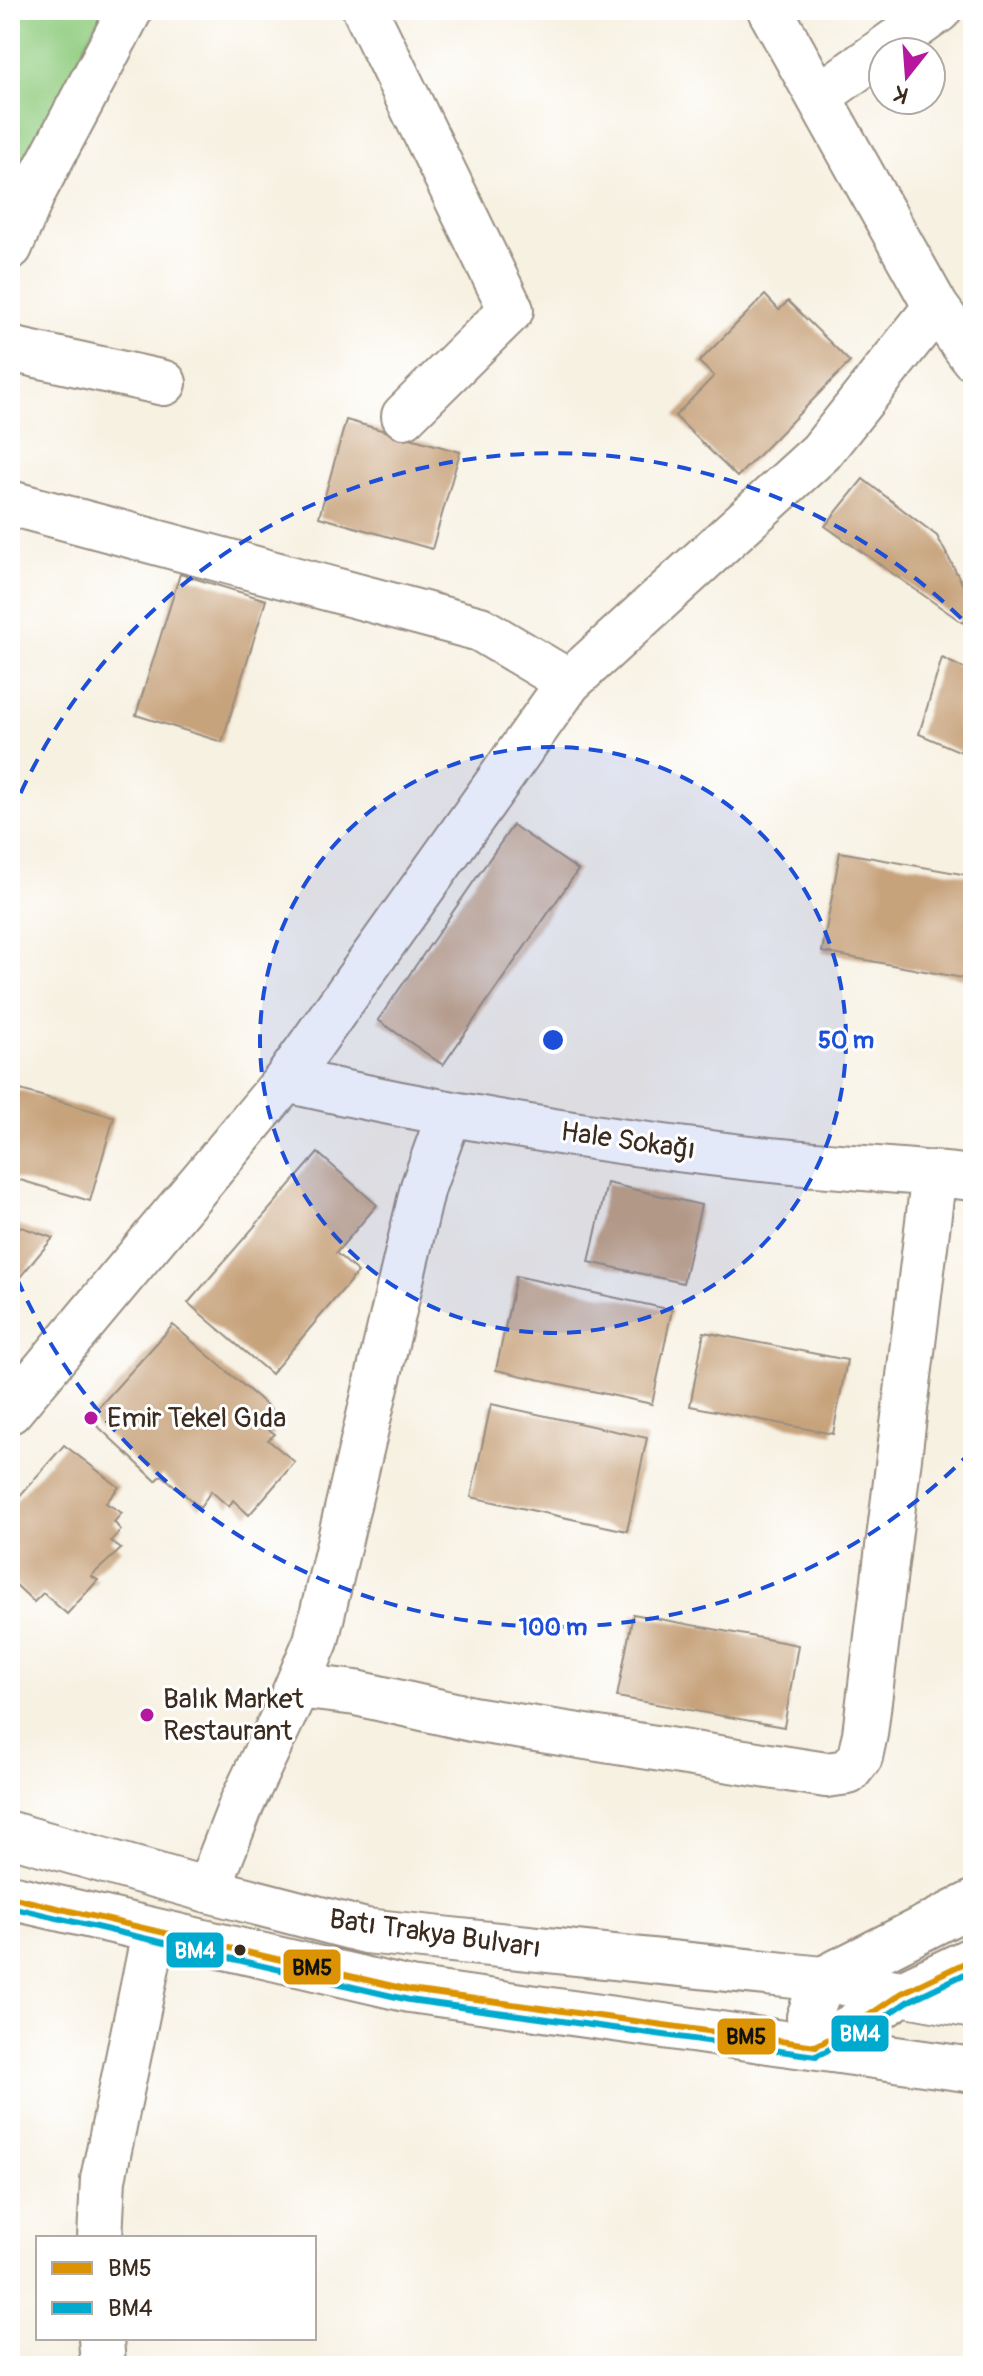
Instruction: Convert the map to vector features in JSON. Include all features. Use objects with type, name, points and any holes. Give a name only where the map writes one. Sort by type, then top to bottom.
[{"type":"street","points":[[10,247],[34,191],[130,10]]},
{"type":"street","points":[[365,10],[511,310],[404,416]]},
{"type":"street","points":[[770,10],[936,307],[973,358]]},
{"type":"street","points":[[819,96],[939,10]]},
{"type":"street","points":[[10,1411],[286,1080],[569,682],[821,452],[936,307]]},
{"type":"street","points":[[10,349],[164,383]]},
{"type":"street","points":[[10,503],[480,629],[569,682]]},
{"type":"street","name":"Hale Sokağı","points":[[286,1080],[449,1115],[743,1157],[954,1176]]},
{"type":"street","points":[[208,1890],[242,1803],[316,1641],[423,1187],[449,1115]]},
{"type":"street","points":[[297,1686],[356,1693],[472,1719],[826,1775],[848,1772],[860,1757],[865,1734],[954,1176]]},
{"type":"street","name":"Batı Trakya Bulvarı","points":[[10,1834],[366,1931],[823,1979],[973,2006]]},
{"type":"street","name":"Batı Trakya Bulvarı","points":[[10,1897],[154,1933],[410,1990],[973,2070]]},
{"type":"street","points":[[973,1903],[823,1979],[809,2017],[816,2046],[902,1993],[973,1959]]},
{"type":"street","points":[[100,2236],[103,2179],[154,1933]]},
{"type":"street","points":[[101,2340],[103,2366]]},
{"type":"green space","points":[[10,10],[104,10],[10,191]]},
{"type":"building","points":[[765,295],[779,310],[788,301],[850,362],[737,477],[675,416],[714,376],[699,362]]},
{"type":"building","points":[[346,420],[460,452],[432,549],[319,517]]},
{"type":"building","points":[[863,479],[937,536],[973,604],[973,610],[963,623],[825,526]]},
{"type":"building","points":[[180,574],[266,600],[222,742],[136,715]]},
{"type":"building","points":[[942,658],[973,673],[973,757],[919,734]]},
{"type":"building","points":[[513,825],[578,870],[443,1065],[378,1020]]},
{"type":"building","points":[[840,852],[973,876],[973,980],[822,952]]},
{"type":"building","points":[[10,1087],[114,1117],[90,1201],[10,1177]]},
{"type":"building","points":[[318,1153],[377,1205],[336,1253],[358,1272],[271,1374],[188,1303]]},
{"type":"building","points":[[607,1183],[701,1205],[683,1283],[589,1262]]},
{"type":"building","points":[[10,1223],[53,1238],[10,1289]]},
{"type":"building","points":[[516,1276],[672,1310],[652,1404],[496,1370]]},
{"type":"building","points":[[173,1325],[271,1409],[261,1424],[275,1434],[268,1440],[295,1462],[249,1515],[233,1500],[229,1507],[211,1491],[200,1508],[162,1475],[156,1481],[89,1418]]},
{"type":"building","points":[[704,1332],[847,1360],[833,1434],[690,1406]]},
{"type":"building","points":[[491,1404],[647,1438],[627,1531],[471,1497]]},
{"type":"building","points":[[64,1445],[119,1487],[106,1503],[122,1513],[114,1522],[121,1530],[111,1541],[121,1549],[91,1576],[98,1580],[67,1614],[43,1593],[34,1602],[10,1579],[10,1507]]},
{"type":"building","points":[[633,1614],[798,1645],[784,1727],[617,1697]]},
{"type":"transit line","name":"BM5","points":[[10,1897],[410,1990],[816,2046],[902,1993],[973,1959]]},
{"type":"transit line","name":"BM4","points":[[10,1907],[409,2000],[816,2056],[858,2035],[907,2002],[973,1970]]},
{"type":"place","name":"Emir Tekel Gıda","points":[[91,1418]]},
{"type":"place","name":"Balık Market Restaurant","points":[[147,1715]]}]
